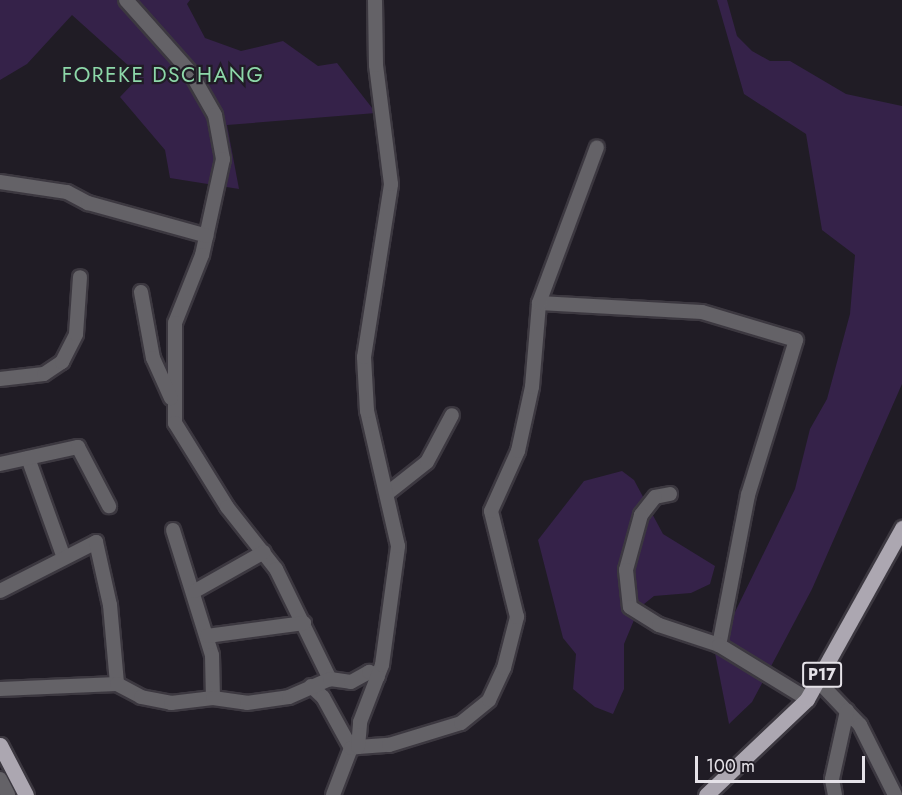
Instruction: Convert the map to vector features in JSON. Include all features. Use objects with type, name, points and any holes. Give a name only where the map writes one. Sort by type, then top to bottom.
[{"type":"main road","name":"P17","points":[[706,795],[807,699],[902,528]]},
{"type":"main road","points":[[0,745],[26,795]]},
{"type":"street","points":[[126,0],[192,73],[215,115],[223,159],[207,236],[175,322],[173,403]]},
{"type":"street","points":[[333,795],[354,747],[360,722],[378,677],[398,546],[387,515],[389,492],[367,411],[364,357],[391,184],[376,65],[375,0]]},
{"type":"street","points":[[354,747],[389,745],[460,723],[489,700],[504,668],[517,617],[491,511],[518,451],[534,375],[539,303],[597,147]]},
{"type":"street","points":[[0,182],[67,192],[88,203],[207,236]]},
{"type":"street","points":[[0,379],[44,374],[62,362],[76,334],[80,277]]},
{"type":"street","points":[[141,292],[153,358],[173,403],[180,435],[264,552],[304,622],[330,679]]},
{"type":"street","points":[[539,303],[702,312],[796,340],[748,495],[719,645]]},
{"type":"street","points":[[389,492],[427,462],[452,415]]},
{"type":"street","points":[[0,464],[70,447],[84,451],[109,506]]},
{"type":"street","points":[[28,458],[63,555]]},
{"type":"street","points":[[670,494],[655,496],[641,515],[626,570],[630,607],[659,625],[719,645],[807,699]]},
{"type":"street","points":[[173,530],[195,591],[207,636],[213,698]]},
{"type":"street","points":[[0,591],[63,555],[96,542],[110,605],[117,684]]},
{"type":"street","points":[[195,591],[264,552]]},
{"type":"street","points":[[207,636],[304,622]]},
{"type":"street","points":[[0,688],[117,684],[171,704],[213,698],[269,701],[330,679],[351,682],[369,672],[378,677]]},
{"type":"street","points":[[818,681],[860,725],[895,795]]},
{"type":"street","points":[[311,686],[323,697],[354,747]]},
{"type":"street","points":[[835,795],[832,778],[847,711]]},
{"type":"street","points":[[0,779],[8,795]]},
{"type":"shaded area","points":[[0,0],[190,0],[187,4],[205,38],[241,51],[283,41],[318,66],[337,63],[376,113],[227,125],[239,189],[170,178],[165,150],[120,97],[140,76],[72,15],[27,64],[0,80]]},
{"type":"shaded area","points":[[717,0],[727,0],[737,36],[752,51],[770,61],[790,61],[846,94],[902,106],[902,384],[812,589],[752,702],[729,724],[715,653],[795,489],[810,429],[827,399],[850,314],[855,255],[822,230],[806,134],[744,94]]},
{"type":"shaded area","points":[[622,471],[634,480],[663,534],[715,566],[710,584],[691,593],[654,596],[639,608],[624,644],[624,689],[613,714],[595,707],[573,689],[576,654],[563,638],[538,540],[584,481]]},
{"type":"district","name":"FOREKE DSCHANG","points":[[163,75]]}]
